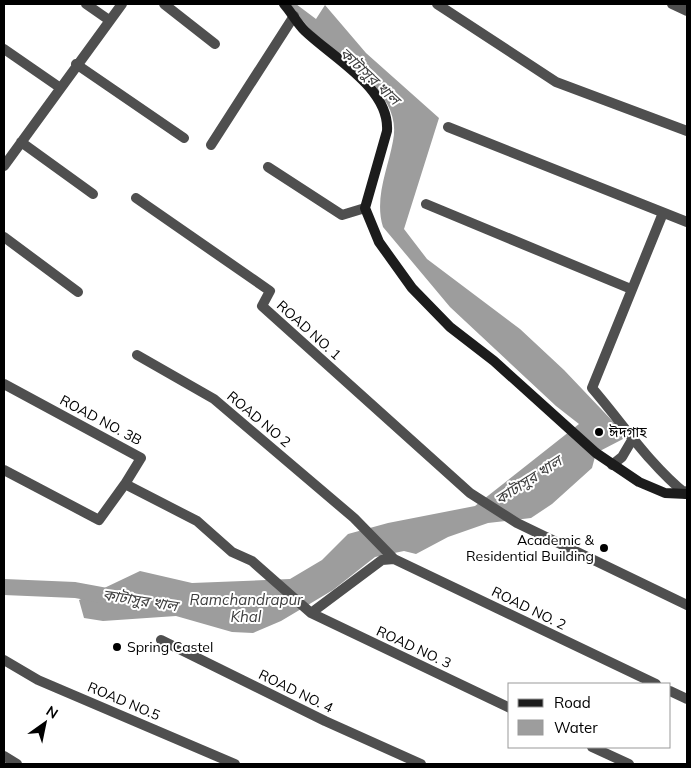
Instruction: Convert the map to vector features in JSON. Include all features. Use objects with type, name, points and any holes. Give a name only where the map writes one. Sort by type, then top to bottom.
[{"type":"street","points":[[86,4],[109,20]]},
{"type":"street","points":[[4,166],[59,87],[122,4]]},
{"type":"street","points":[[164,4],[215,44]]},
{"type":"street","points":[[284,4],[304,30],[371,88],[382,102],[388,119],[387,131],[365,208],[380,242],[412,288],[450,327],[494,361],[596,453],[612,465],[640,482],[665,493],[687,493]]},
{"type":"street","points":[[437,4],[556,82],[687,131]]},
{"type":"street","points":[[672,4],[687,11]]},
{"type":"street","points":[[211,145],[294,16]]},
{"type":"street","points":[[4,49],[59,87]]},
{"type":"street","points":[[76,64],[184,138]]},
{"type":"street","points":[[448,127],[687,222]]},
{"type":"street","points":[[21,142],[93,194]]},
{"type":"street","points":[[268,167],[342,214],[365,208]]},
{"type":"street","name":"ROAD NO. 1","points":[[136,198],[270,291],[262,306],[448,476],[517,523],[687,606]]},
{"type":"street","points":[[426,204],[631,289]]},
{"type":"street","points":[[663,213],[592,388],[623,423],[632,440],[669,479],[687,493]]},
{"type":"street","points":[[5,242],[78,292]]},
{"type":"street","name":"ROAD NO 2","points":[[137,355],[214,399],[354,518],[392,558]]},
{"type":"street","name":"ROAD NO. 3B","points":[[4,384],[142,458],[125,484]]},
{"type":"street","points":[[612,465],[622,457],[632,440]]},
{"type":"street","points":[[4,470],[100,520],[125,484]]},
{"type":"street","name":"ROAD NO. 3","points":[[125,484],[197,521],[232,552],[252,560],[309,612],[508,707]]},
{"type":"street","points":[[309,612],[382,560],[392,558]]},
{"type":"street","name":"ROAD NO. 2","points":[[392,558],[654,683]]},
{"type":"street","name":"ROAD NO. 4","points":[[161,640],[324,721],[421,764]]},
{"type":"street","name":"ROAD NO.5","points":[[4,660],[38,680],[235,764]]},
{"type":"street","points":[[671,691],[687,699]]},
{"type":"street","points":[[594,748],[629,764]]},
{"type":"street","points":[[4,756],[17,764]]},
{"type":"water","name":"Ramchandrapur Khal","points":[[288,4],[296,4],[316,19],[325,5],[366,53],[439,118],[404,229],[427,259],[520,329],[564,370],[621,430],[623,439],[596,453],[592,468],[552,504],[531,518],[488,523],[448,537],[416,554],[404,551],[375,557],[333,590],[281,621],[253,633],[232,632],[176,616],[103,621],[84,618],[79,600],[140,571],[192,583],[290,579],[322,560],[348,534],[388,523],[475,506],[579,424],[556,406],[450,307],[383,227],[380,205],[393,141],[394,125],[391,112],[375,88],[324,44]]},
{"type":"waterway","name":"কাটাসুর খাল","points":[[4,587],[75,590],[113,597]]},
{"type":"place","name":"ঈদগাহ","points":[[599,432]]},
{"type":"place","name":"Academic & Residential Building","points":[[604,548]]},
{"type":"place","name":"Spring Castel","points":[[117,647]]}]
